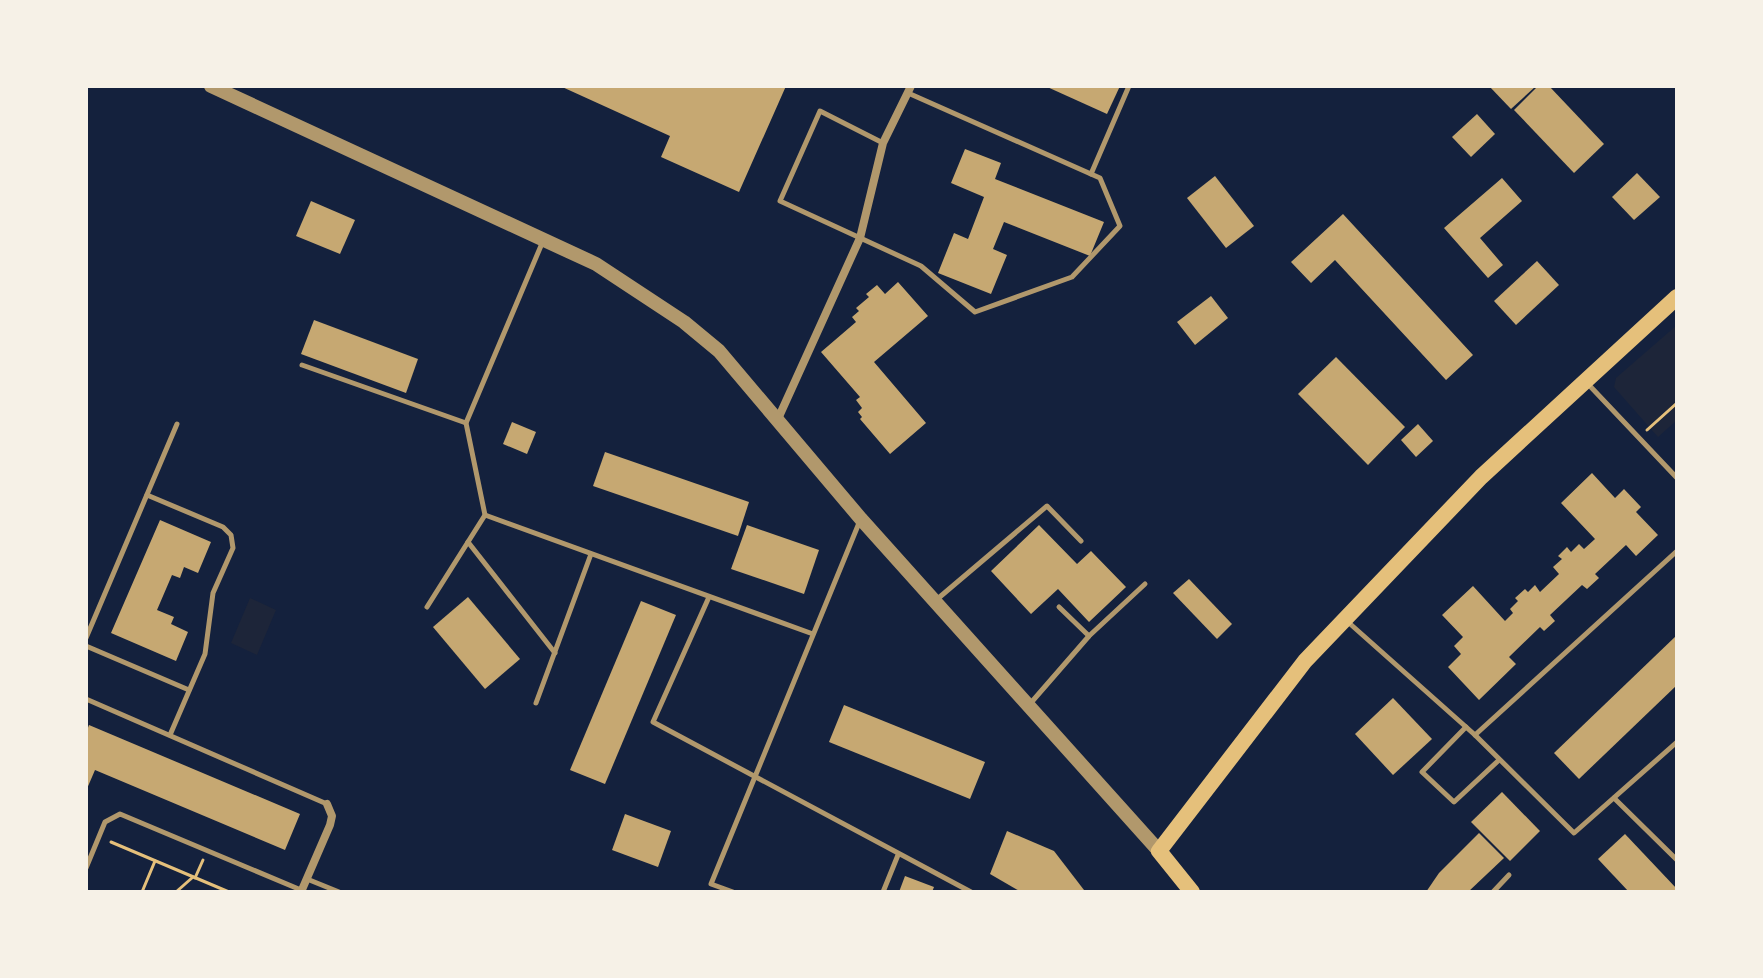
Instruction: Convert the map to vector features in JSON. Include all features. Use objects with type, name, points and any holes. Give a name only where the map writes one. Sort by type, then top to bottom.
[{"type":"main road","points":[[1192,892],[1159,851],[1305,661],[1481,477],[1677,297]]},
{"type":"street","points":[[211,86],[596,264],[684,322],[719,351],[861,519],[1159,851]]},
{"type":"street","points":[[777,421],[860,238],[883,143],[910,90]]},
{"type":"street","points":[[302,891],[330,825],[332,816],[327,804]]},
{"type":"lane","points":[[1091,174],[1129,86]]},
{"type":"lane","points":[[883,143],[820,111],[780,201],[921,266],[975,312],[1072,277],[1120,226],[1100,178],[910,90]]},
{"type":"lane","points":[[427,607],[485,515],[466,423],[543,240]]},
{"type":"lane","points":[[302,365],[466,423]]},
{"type":"lane","points":[[1585,381],[1677,478]]},
{"type":"lane","points":[[86,638],[177,424]]},
{"type":"lane","points":[[147,495],[223,527],[233,541],[233,548],[213,593],[205,654],[170,735]]},
{"type":"lane","points":[[934,601],[1047,506],[1081,541]]},
{"type":"lane","points":[[485,515],[813,634]]},
{"type":"lane","points":[[733,892],[711,884],[861,519]]},
{"type":"lane","points":[[468,542],[555,653]]},
{"type":"lane","points":[[1475,735],[1677,551]]},
{"type":"lane","points":[[536,703],[591,554]]},
{"type":"lane","points":[[1028,706],[1089,636],[1145,584]]},
{"type":"lane","points":[[709,597],[653,722],[971,892]]},
{"type":"lane","points":[[1059,607],[1089,636]]},
{"type":"lane","points":[[1345,619],[1475,735],[1574,833],[1677,742]]},
{"type":"lane","points":[[86,646],[189,690]]},
{"type":"lane","points":[[86,699],[327,804]]},
{"type":"lane","points":[[1466,727],[1422,772],[1454,802],[1499,760]]},
{"type":"lane","points":[[1614,798],[1677,860]]},
{"type":"lane","points":[[86,868],[105,822],[120,814],[302,891]]},
{"type":"lane","points":[[883,892],[898,855]]},
{"type":"lane","points":[[1493,892],[1509,875]]},
{"type":"lane","points":[[307,879],[339,892]]},
{"type":"path","points":[[1639,437],[1677,403]]},
{"type":"path","points":[[99,837],[229,892]]},
{"type":"path","points":[[176,892],[194,877],[207,849]]},
{"type":"path","points":[[142,892],[155,861]]},
{"type":"shaded area","points":[[1677,325],[1677,420],[1658,437],[1614,387],[1616,378]]},
{"type":"shaded area","points":[[250,598],[276,610],[257,655],[231,643]]},
{"type":"building","points":[[560,86],[786,86],[739,192],[661,157],[670,136]]},
{"type":"building","points":[[1045,86],[1120,86],[1107,114]]},
{"type":"building","points":[[1489,86],[1536,86],[1511,109]]},
{"type":"building","points":[[1538,86],[1549,86],[1604,144],[1574,173],[1514,110]]},
{"type":"building","points":[[1477,114],[1495,134],[1471,157],[1452,137]]},
{"type":"building","points":[[965,149],[1001,163],[995,179],[1104,222],[1090,256],[1004,222],[993,249],[1007,255],[991,294],[938,273],[954,233],[968,239],[984,197],[951,183]]},
{"type":"building","points":[[1637,173],[1660,197],[1634,220],[1612,197]]},
{"type":"building","points":[[1215,176],[1254,226],[1226,248],[1187,198]]},
{"type":"building","points":[[1502,178],[1522,201],[1480,238],[1503,265],[1488,278],[1444,228]]},
{"type":"building","points":[[311,201],[355,220],[340,254],[296,236]]},
{"type":"building","points":[[1343,214],[1473,355],[1446,380],[1335,260],[1311,283],[1291,262]]},
{"type":"building","points":[[1537,261],[1559,285],[1516,325],[1494,301]]},
{"type":"building","points":[[898,282],[928,316],[874,362],[926,423],[890,454],[860,419],[862,417],[858,412],[862,408],[856,400],[860,397],[821,352],[856,322],[852,317],[859,311],[856,308],[869,297],[866,294],[877,285],[885,294]]},
{"type":"building","points":[[1211,296],[1228,318],[1195,345],[1177,322]]},
{"type":"building","points":[[314,320],[418,359],[406,393],[301,354]]},
{"type":"building","points":[[1336,357],[1405,427],[1368,465],[1298,394]]},
{"type":"building","points":[[512,422],[536,432],[527,454],[503,444]]},
{"type":"building","points":[[1418,424],[1433,441],[1416,457],[1401,440]]},
{"type":"building","points":[[605,452],[749,502],[738,536],[593,486]]},
{"type":"building","points":[[1592,473],[1615,498],[1624,489],[1641,507],[1636,512],[1658,535],[1636,556],[1626,545],[1595,574],[1599,578],[1587,589],[1582,585],[1550,615],[1555,621],[1544,631],[1540,627],[1509,657],[1516,664],[1479,700],[1448,667],[1461,654],[1454,646],[1463,637],[1442,615],[1473,586],[1505,621],[1513,613],[1510,609],[1518,601],[1515,598],[1525,589],[1528,592],[1535,585],[1540,592],[1559,574],[1553,567],[1562,559],[1558,556],[1567,547],[1571,552],[1579,544],[1584,549],[1595,539],[1561,503]]},
{"type":"building","points":[[160,520],[211,542],[198,573],[184,567],[180,578],[172,575],[157,610],[174,617],[171,624],[188,632],[176,661],[111,633]]},
{"type":"building","points":[[747,525],[819,550],[804,594],[731,569]]},
{"type":"building","points":[[1039,525],[1077,564],[1091,551],[1126,587],[1089,622],[1058,589],[1031,614],[991,571]]},
{"type":"building","points":[[1189,579],[1232,624],[1217,639],[1173,593]]},
{"type":"building","points":[[468,597],[520,659],[485,689],[433,627]]},
{"type":"building","points":[[641,601],[676,615],[605,784],[570,770]]},
{"type":"building","points":[[1677,635],[1677,685],[1579,779],[1554,753]]},
{"type":"building","points":[[1393,698],[1432,739],[1393,775],[1355,734]]},
{"type":"building","points":[[844,705],[985,762],[970,799],[829,742]]},
{"type":"building","points":[[89,725],[300,814],[285,850],[95,770],[86,791],[86,733]]},
{"type":"building","points":[[1502,792],[1540,831],[1510,861],[1471,822]]},
{"type":"building","points":[[625,814],[671,831],[658,867],[612,850]]},
{"type":"building","points":[[1007,831],[1054,851],[1083,892],[1021,892],[990,874]]},
{"type":"building","points":[[1479,833],[1504,858],[1468,892],[1426,892],[1439,873]]},
{"type":"building","points":[[1625,834],[1677,892],[1629,892],[1598,859]]},
{"type":"building","points":[[905,876],[934,887],[932,892],[899,892]]}]
